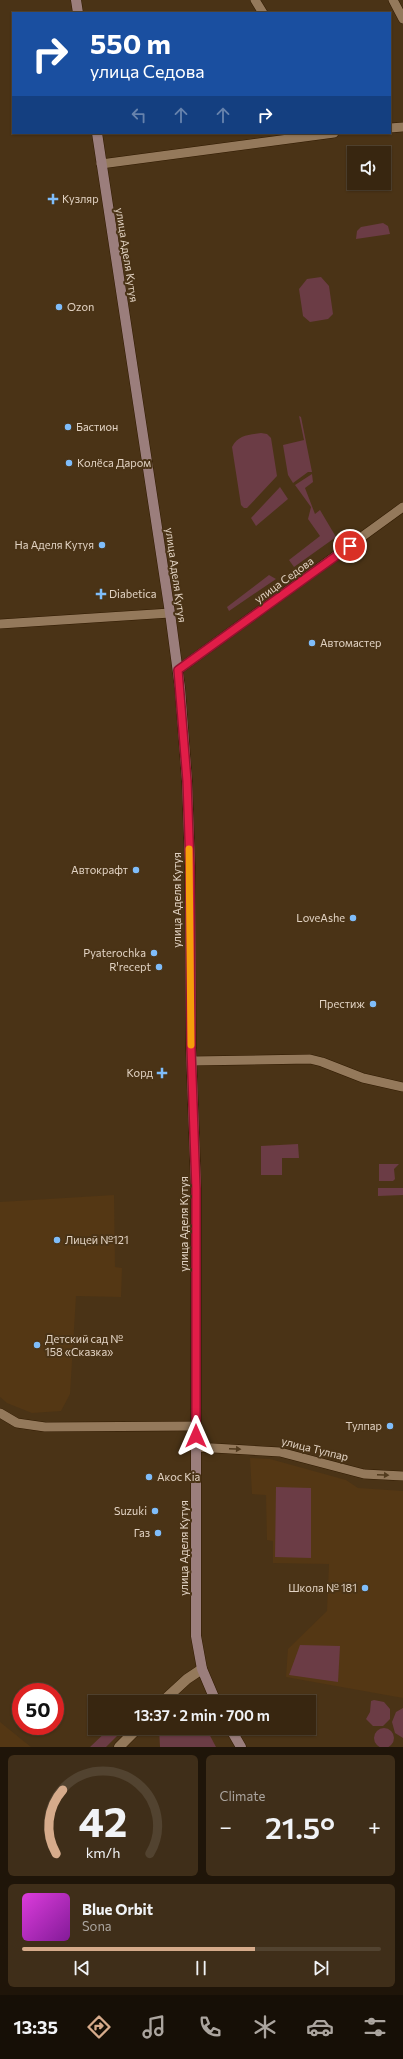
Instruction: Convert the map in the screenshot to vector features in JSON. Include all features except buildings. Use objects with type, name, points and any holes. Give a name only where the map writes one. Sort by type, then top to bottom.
[{"type":"main road","points":[[76,0],[78,12]]},
{"type":"main road","name":"улица Аделя Кутуя","points":[[97,134],[178,670],[187,781],[196,1189],[196,1636],[202,1669],[213,1695]]},
{"type":"main road","points":[[234,1735],[241,1747]]},
{"type":"street","points":[[255,0],[262,12]]},
{"type":"street","points":[[393,0],[403,19]]},
{"type":"street","points":[[391,128],[403,127]]},
{"type":"street","points":[[101,164],[325,134]]},
{"type":"street","name":"улица Седова","points":[[178,670],[403,507]]},
{"type":"street","points":[[0,624],[170,613]]},
{"type":"street","points":[[192,1061],[310,1059],[322,1062],[363,1078],[403,1087]]},
{"type":"street","points":[[0,1413],[17,1423],[45,1427],[196,1426]]},
{"type":"street","name":"улица Тулпар","points":[[196,1447],[280,1452],[364,1474],[403,1476]]},
{"type":"street","points":[[169,1695],[182,1683],[202,1669]]},
{"type":"street","points":[[119,1747],[131,1735]]},
{"type":"shaded area","points":[[383,223],[388,226],[390,234],[356,239],[357,231],[361,227]]},
{"type":"shaded area","points":[[321,277],[329,286],[333,314],[328,319],[310,322],[303,316],[299,289],[307,279]]},
{"type":"shaded area","points":[[299,416],[301,417],[312,472],[308,472],[293,483],[288,475],[283,445],[304,440]]},
{"type":"shaded area","points":[[261,433],[267,434],[271,438],[277,476],[247,508],[244,508],[241,505],[232,447],[240,438]]},
{"type":"shaded area","points":[[312,474],[313,482],[305,488],[315,514],[320,510],[336,537],[294,567],[289,560],[320,536],[308,519],[311,507],[295,485]]},
{"type":"shaded area","points":[[280,487],[288,499],[256,526],[251,518]]},
{"type":"shaded area","points":[[269,575],[276,579],[229,611],[227,607]]},
{"type":"shaded area","points":[[298,1144],[299,1158],[282,1158],[282,1175],[261,1175],[261,1146]]},
{"type":"shaded area","points":[[379,1164],[399,1164],[394,1169],[395,1179],[393,1181],[379,1181]]},
{"type":"shaded area","points":[[378,1188],[403,1188],[403,1195],[378,1196]]},
{"type":"shaded area","points":[[114,1195],[115,1267],[122,1268],[121,1297],[76,1296],[70,1394],[61,1411],[32,1413],[7,1403],[0,1397],[0,1202]]},
{"type":"shaded area","name":"Школа № 181","points":[[250,1458],[270,1459],[346,1480],[358,1488],[403,1491],[403,1698],[286,1677],[288,1649],[327,1611],[329,1564],[273,1563],[273,1541],[267,1540],[266,1495],[252,1494]]},
{"type":"shaded area","points":[[276,1487],[311,1488],[311,1558],[275,1557]]},
{"type":"shaded area","points":[[300,1645],[340,1646],[338,1682],[289,1675]]},
{"type":"shaded area","points":[[374,1700],[384,1702],[390,1709],[390,1719],[383,1726],[373,1726],[366,1719],[370,1712],[371,1701]]},
{"type":"shaded area","points":[[403,1708],[403,1738],[395,1733],[392,1722],[396,1712]]},
{"type":"shaded area","points":[[0,1722],[12,1732],[12,1735],[16,1735],[31,1747],[0,1747]]},
{"type":"shaded area","points":[[380,1729],[388,1729],[393,1734],[393,1742],[388,1747],[380,1747],[375,1742],[375,1734]]},
{"type":"shaded area","points":[[103,1735],[118,1735],[106,1747],[90,1747]]},
{"type":"shaded area","points":[[159,1735],[210,1735],[216,1747],[160,1747]]},
{"type":"slow traffic","points":[[189,849],[191,1045]]},
{"type":"place","name":"Кузляр","points":[[53,199]]},
{"type":"place","name":"Ozon","points":[[59,307]]},
{"type":"place","name":"Бастион","points":[[68,427]]},
{"type":"place","name":"Колёса Даром","points":[[69,463]]},
{"type":"place","name":"На Аделя Кутуя","points":[[102,545]]},
{"type":"place","name":"Diabetica","points":[[101,594]]},
{"type":"place","name":"Автомастер","points":[[312,643]]},
{"type":"place","name":"Автокрафт","points":[[136,870]]},
{"type":"place","name":"LoveAshe","points":[[353,918]]},
{"type":"place","name":"Pyaterochka","points":[[154,953]]},
{"type":"place","name":"R'recept","points":[[159,967]]},
{"type":"place","name":"Престиж","points":[[373,1004]]},
{"type":"place","name":"Корд","points":[[162,1073]]},
{"type":"place","name":"Лицей №121","points":[[57,1240]]},
{"type":"place","name":"Детский сад № 158 «Сказка»","points":[[37,1345]]},
{"type":"place","name":"Тулпар","points":[[390,1426]]},
{"type":"place","name":"Акос Kia","points":[[149,1477]]},
{"type":"place","name":"Suzuki","points":[[155,1511]]},
{"type":"place","name":"Газ","points":[[158,1533]]},
{"type":"place","name":"Школа № 181","points":[[365,1588]]},
{"type":"route","points":[[196,1436],[196,1189],[189,946],[190,866],[187,781],[178,670],[350,546]]}]
